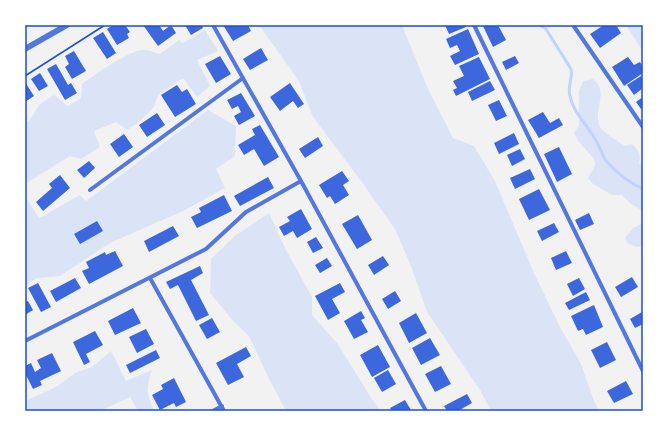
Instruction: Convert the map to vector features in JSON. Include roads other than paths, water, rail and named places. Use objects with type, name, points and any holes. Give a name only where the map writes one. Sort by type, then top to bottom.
[{"type":"street","points":[[25,49],[67,25]]},
{"type":"street","points":[[213,25],[302,181],[426,411]]},
{"type":"street","points":[[474,25],[643,371]]},
{"type":"street","points":[[573,25],[643,127]]},
{"type":"street","points":[[90,190],[243,78]]},
{"type":"street","points":[[25,341],[206,249],[246,212],[302,181]]},
{"type":"street","points":[[150,278],[223,409],[213,411]]},
{"type":"waterway","points":[[540,25],[546,29],[571,69],[569,93],[574,108],[597,142],[604,158],[620,174],[633,184],[643,189]]}]
